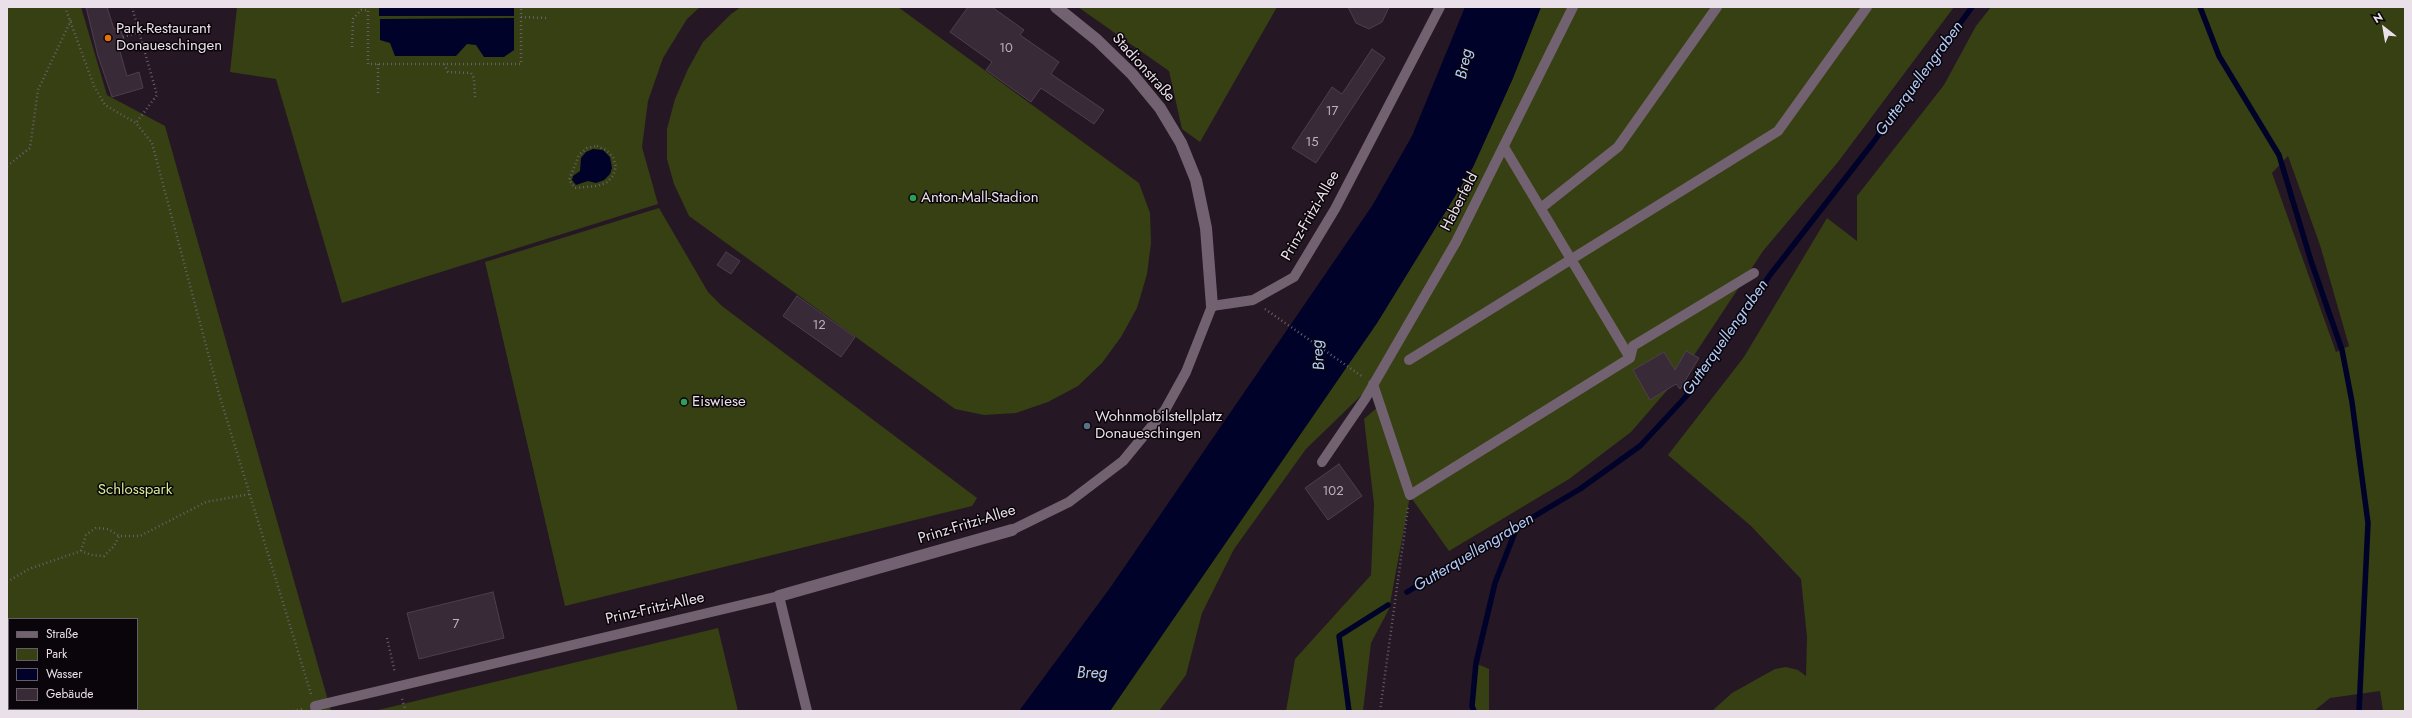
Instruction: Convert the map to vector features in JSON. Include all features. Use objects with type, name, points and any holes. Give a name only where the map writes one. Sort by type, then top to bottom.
[{"type":"street","name":"Stadionstraße","points":[[1056,7],[1097,40],[1132,74],[1160,108],[1181,143],[1196,180],[1206,228],[1212,306]]},
{"type":"street","name":"Prinz-Fritzi-Allee","points":[[779,596],[1012,530]]},
{"type":"lane","name":"Prinz-Fritzi-Allee","points":[[1012,530],[1069,502],[1123,462],[1165,410],[1186,372],[1212,306],[1253,300],[1294,277],[1335,209],[1440,7]]},
{"type":"lane","name":"Haberfeld","points":[[1322,462],[1456,242],[1573,7]]},
{"type":"lane","points":[[1541,208],[1618,147],[1717,7]]},
{"type":"lane","points":[[1409,360],[1778,131],[1867,7]]},
{"type":"lane","points":[[1504,147],[1630,358]]},
{"type":"lane","points":[[1370,381],[1410,495],[1630,358],[1633,346],[1754,273]]},
{"type":"lane","name":"Prinz-Fritzi-Allee","points":[[315,708],[779,596]]},
{"type":"lane","points":[[779,596],[807,711]]},
{"type":"path","points":[[65,7],[72,20],[94,86],[105,105],[136,123],[152,143],[219,394],[315,708]]},
{"type":"path","points":[[132,7],[156,95],[136,123]]},
{"type":"path","points":[[352,47],[353,19],[361,10],[368,8],[368,64],[521,64],[521,7]]},
{"type":"path","points":[[521,17],[546,18]]},
{"type":"path","points":[[7,166],[30,148],[38,90],[72,20]]},
{"type":"path","points":[[123,37],[140,32]]},
{"type":"path","points":[[378,64],[378,93]]},
{"type":"path","points":[[444,64],[448,72],[471,73],[474,78],[475,98]]},
{"type":"path","points":[[592,147],[606,150],[613,157],[616,167],[613,176],[606,183],[596,186],[585,186],[575,188],[569,180],[579,155],[592,147]]},
{"type":"path","points":[[1274,316],[1370,381]]},
{"type":"path","points":[[81,551],[86,535],[96,528],[108,529],[119,536],[140,536],[206,502],[250,494]]},
{"type":"path","points":[[1380,711],[1410,495]]},
{"type":"path","points":[[7,582],[29,569],[81,551],[91,555],[104,556],[114,546],[119,536]]},
{"type":"green space","name":"Schlosspark","points":[[7,7],[81,7],[107,95],[165,126],[331,711],[7,711]]},
{"type":"green space","points":[[237,7],[700,7],[687,19],[663,58],[648,101],[642,147],[658,204],[342,303],[276,79],[230,72]]},
{"type":"green space","name":"Anton-Mall-Stadion","points":[[741,7],[898,7],[1139,183],[1150,213],[1151,243],[1147,274],[1137,308],[1121,337],[1102,363],[1078,386],[1048,402],[1016,413],[984,415],[955,409],[689,216],[674,184],[667,159],[667,129],[675,99],[688,69],[703,42],[731,14]]},
{"type":"green space","points":[[1078,7],[1277,7],[1200,142],[1182,129],[1169,71]]},
{"type":"green space","points":[[1541,7],[1954,7],[1838,162],[1763,251],[1683,372],[1631,432],[1569,479],[1449,551],[1410,496],[1389,609],[1371,643],[1363,711],[1286,711],[1295,659],[1371,575],[1374,504],[1364,419],[1379,406],[1373,384],[1306,449],[1234,549],[1202,613],[1186,675],[1159,711],[1110,711],[1377,323],[1473,167],[1513,78]]},
{"type":"green space","points":[[1991,7],[2405,7],[2405,711],[2383,711],[2380,691],[2330,698],[2314,711],[1712,711],[1732,693],[1775,669],[1786,667],[1798,670],[1806,676],[1807,637],[1801,579],[1751,526],[1668,455],[1744,357],[1827,218],[1857,241],[1857,196],[1944,85],[1976,26]],"holes":[[[2288,156],[2320,245],[2349,346],[2336,352],[2272,173]]]},
{"type":"green space","name":"Eiswiese","points":[[659,208],[708,292],[722,306],[977,498],[972,506],[565,606],[485,262]]},
{"type":"green space","points":[[718,628],[738,711],[374,711]]},
{"type":"green space","points":[[1475,663],[1489,669],[1489,711],[1472,711],[1470,707]]},
{"type":"water","points":[[379,7],[514,7],[514,16],[379,16]]},
{"type":"water","name":"Breg","points":[[1465,7],[1541,7],[1513,78],[1473,167],[1377,323],[1110,711],[1019,711],[1110,588],[1372,206],[1412,136]]},
{"type":"water","points":[[514,18],[514,50],[504,57],[484,57],[476,45],[467,44],[456,56],[395,56],[390,43],[380,40],[380,19]]},
{"type":"water","points":[[593,149],[603,150],[610,157],[612,168],[610,174],[604,180],[596,183],[588,181],[576,185],[572,180],[573,176],[580,171],[581,158],[586,152]]},
{"type":"building","points":[[86,7],[107,7],[114,29],[120,28],[126,46],[119,48],[127,76],[139,72],[143,88],[112,97],[98,56]]},
{"type":"building","points":[[968,7],[992,7],[1024,30],[1020,35],[1059,62],[1051,74],[1104,110],[1094,124],[1041,88],[1031,102],[986,70],[992,62],[950,32]]},
{"type":"building","points":[[1348,7],[1389,7],[1382,22],[1369,29],[1356,23]]},
{"type":"building","points":[[1372,49],[1385,58],[1316,163],[1292,148],[1332,87],[1342,94]]},
{"type":"building","points":[[726,252],[740,261],[731,274],[717,265]]},
{"type":"building","points":[[797,296],[855,337],[841,357],[783,316]]},
{"type":"building","points":[[1686,351],[1699,358],[1680,389],[1676,384],[1650,400],[1633,370],[1664,352],[1675,370]]},
{"type":"building","points":[[1339,464],[1362,496],[1328,520],[1305,488]]},
{"type":"building","points":[[493,592],[504,638],[419,659],[407,613]]},
{"type":"waterway","name":"Gutterquellengraben","points":[[1407,592],[1580,489],[1640,446],[1692,390],[1770,275],[1872,144],[1972,7]]},
{"type":"waterway","points":[[2200,7],[2219,56],[2279,155],[2311,261],[2342,350],[2352,402],[2368,523],[2359,711]]},
{"type":"waterway","points":[[1474,711],[1472,706],[1476,663],[1495,583],[1517,527]]},
{"type":"waterway","points":[[1349,711],[1339,636],[1388,605]]},
{"type":"place","name":"Park-Restaurant Donaueschingen","points":[[108,38]]},
{"type":"place","name":"Anton-Mall-Stadion","points":[[913,198]]},
{"type":"place","name":"Eiswiese","points":[[684,402]]},
{"type":"place","name":"Wohnmobilstellplatz Donaueschingen","points":[[1087,426]]}]
